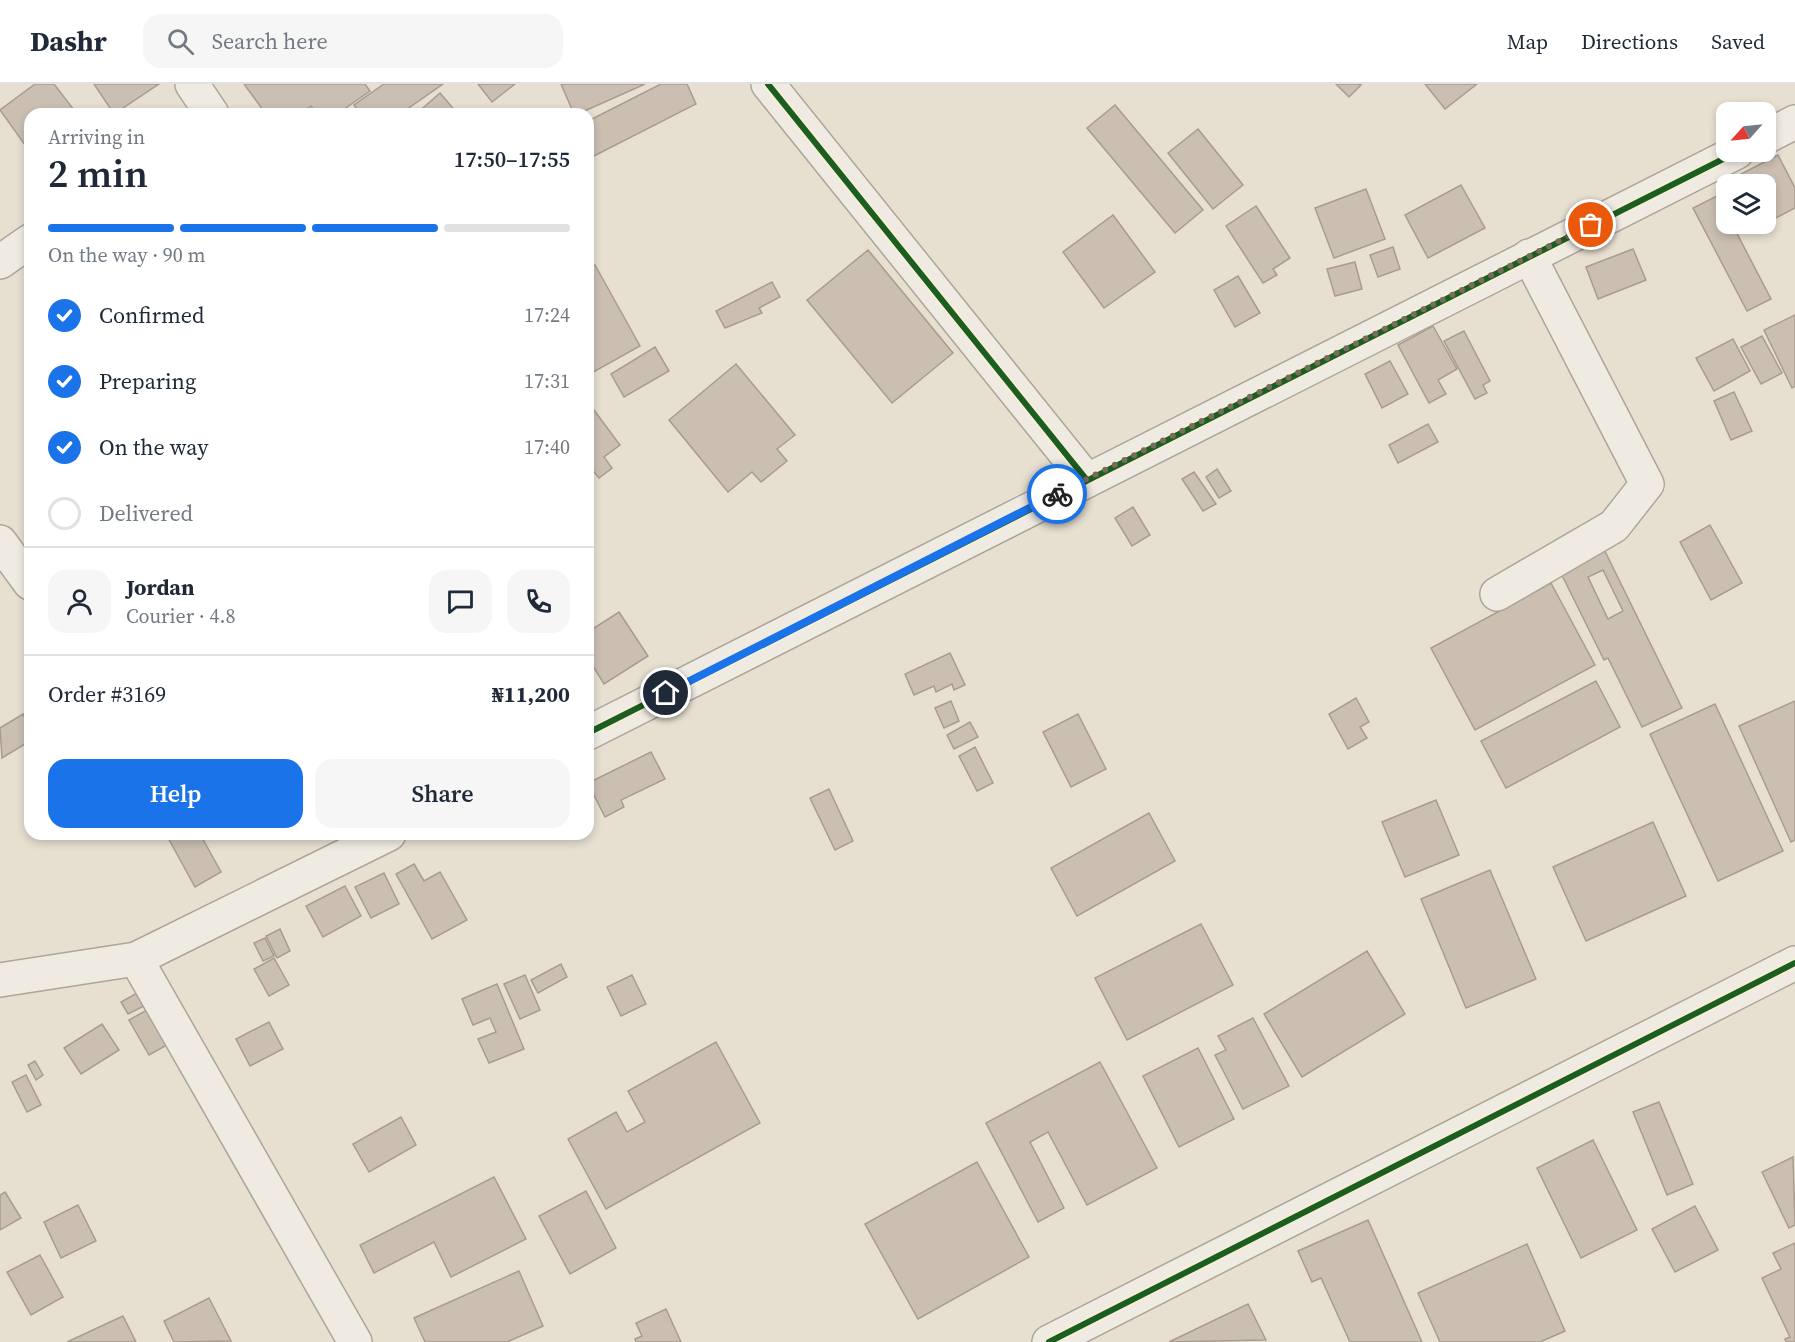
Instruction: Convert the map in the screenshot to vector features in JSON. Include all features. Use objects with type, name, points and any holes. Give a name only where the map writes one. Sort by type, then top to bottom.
[{"type":"street","points":[[192,84],[208,108]]},
{"type":"street","points":[[768,84],[1086,479]]},
{"type":"street","points":[[1776,132],[1795,122]]},
{"type":"street","points":[[594,730],[1086,479],[1717,162]]},
{"type":"street","points":[[0,262],[24,245]]},
{"type":"street","points":[[1497,594],[1614,526],[1647,484],[1529,256]]},
{"type":"street","points":[[0,542],[24,575]]},
{"type":"street","points":[[0,980],[136,959],[377,840]]},
{"type":"street","points":[[136,959],[355,1342]]},
{"type":"street","points":[[1068,1338],[1795,963]]},
{"type":"building","points":[[35,84],[54,84],[72,108],[24,108],[24,144],[0,110]]},
{"type":"building","points":[[94,84],[159,84],[123,108],[110,108]]},
{"type":"building","points":[[244,84],[365,84],[370,91],[346,108],[312,108],[311,106],[308,108],[262,108]]},
{"type":"building","points":[[384,84],[443,84],[409,108],[356,108],[354,105]]},
{"type":"building","points":[[478,84],[515,84],[492,102]]},
{"type":"building","points":[[561,84],[645,84],[591,108],[571,108]]},
{"type":"building","points":[[661,84],[687,84],[696,104],[594,156],[594,118]]},
{"type":"building","points":[[1336,84],[1359,84],[1361,85],[1349,97]]},
{"type":"building","points":[[1425,84],[1477,84],[1445,109]]},
{"type":"building","points":[[440,93],[453,108],[423,108]]},
{"type":"building","points":[[1115,105],[1203,210],[1175,233],[1087,128]]},
{"type":"building","points":[[1198,129],[1243,185],[1213,209],[1168,153]]},
{"type":"building","points":[[1778,155],[1795,188],[1795,208],[1776,218],[1776,174],[1741,174],[1764,162],[1776,162]]},
{"type":"building","points":[[1461,185],[1485,228],[1428,258],[1405,215]]},
{"type":"building","points":[[1366,189],[1385,239],[1334,258],[1315,208]]},
{"type":"building","points":[[1716,196],[1716,234],[1737,234],[1771,299],[1747,311],[1693,208]]},
{"type":"building","points":[[1256,206],[1290,258],[1273,269],[1277,275],[1263,283],[1226,226]]},
{"type":"building","points":[[1113,215],[1155,272],[1104,308],[1063,252]]},
{"type":"building","points":[[1393,247],[1400,269],[1378,277],[1370,255]]},
{"type":"building","points":[[1633,249],[1646,280],[1598,299],[1586,267]]},
{"type":"building","points":[[868,250],[953,353],[892,403],[807,300]]},
{"type":"building","points":[[1355,262],[1362,289],[1335,296],[1327,269]]},
{"type":"building","points":[[594,266],[640,346],[594,372]]},
{"type":"building","points":[[1238,276],[1260,313],[1235,327],[1214,290]]},
{"type":"building","points":[[772,282],[780,297],[759,308],[762,313],[725,328],[716,311]]},
{"type":"building","points":[[1795,315],[1795,386],[1792,388],[1764,330]]},
{"type":"building","points":[[1433,326],[1457,369],[1438,380],[1446,394],[1429,403],[1398,345]]},
{"type":"building","points":[[1464,331],[1490,381],[1483,385],[1487,393],[1475,399],[1444,341]]},
{"type":"building","points":[[1762,336],[1782,373],[1761,384],[1741,347]]},
{"type":"building","points":[[1733,339],[1750,371],[1714,391],[1696,358]]},
{"type":"building","points":[[655,347],[669,371],[624,397],[611,374]]},
{"type":"building","points":[[1390,361],[1408,394],[1382,408],[1365,374]]},
{"type":"building","points":[[736,364],[795,435],[777,449],[787,461],[761,482],[752,472],[728,492],[669,420]]},
{"type":"building","points":[[1734,392],[1752,431],[1731,440],[1714,401]]},
{"type":"building","points":[[594,410],[620,445],[604,457],[612,468],[599,478],[594,472]]},
{"type":"building","points":[[1428,424],[1438,442],[1398,463],[1389,445]]},
{"type":"building","points":[[1217,469],[1231,491],[1219,498],[1206,477]]},
{"type":"building","points":[[1194,472],[1216,504],[1203,511],[1182,479]]},
{"type":"building","points":[[1133,507],[1150,535],[1132,546],[1115,518]]},
{"type":"building","points":[[1710,525],[1742,583],[1711,600],[1680,542]]},
{"type":"building","points":[[1597,535],[1682,708],[1642,727],[1608,658],[1604,660],[1553,557]],"holes":[[[1603,570],[1623,611],[1608,619],[1588,577]]]},
{"type":"building","points":[[1551,583],[1595,665],[1475,730],[1431,648]]},
{"type":"building","points":[[619,612],[648,656],[604,684],[594,668],[594,628]]},
{"type":"building","points":[[950,653],[965,685],[954,690],[952,684],[936,692],[934,686],[914,695],[905,674]]},
{"type":"building","points":[[1596,681],[1620,727],[1506,788],[1481,741]]},
{"type":"building","points":[[1356,698],[1369,722],[1360,727],[1367,738],[1348,749],[1329,714]]},
{"type":"building","points":[[951,701],[959,721],[944,728],[935,708]]},
{"type":"building","points":[[1795,701],[1795,840],[1791,842],[1739,726]]},
{"type":"building","points":[[1715,704],[1783,851],[1718,881],[1650,734]]},
{"type":"building","points":[[23,714],[24,716],[24,745],[2,758],[0,728]]},
{"type":"building","points":[[1078,714],[1106,769],[1071,787],[1043,732]]},
{"type":"building","points":[[970,722],[978,737],[954,749],[947,735]]},
{"type":"building","points":[[975,747],[993,783],[977,791],[959,756]]},
{"type":"building","points":[[651,752],[665,779],[621,800],[624,807],[605,817],[594,795],[594,780]]},
{"type":"building","points":[[829,789],[853,841],[835,850],[810,798]]},
{"type":"building","points":[[1436,800],[1459,855],[1405,877],[1382,822]]},
{"type":"building","points":[[1149,813],[1175,861],[1077,916],[1051,868]]},
{"type":"building","points":[[1653,822],[1686,896],[1586,941],[1553,867]]},
{"type":"building","points":[[169,840],[203,840],[221,872],[195,887]]},
{"type":"building","points":[[414,864],[424,881],[440,872],[467,920],[432,939],[396,874]]},
{"type":"building","points":[[1490,870],[1536,979],[1466,1008],[1421,899]]},
{"type":"building","points":[[384,873],[399,904],[371,918],[355,887]]},
{"type":"building","points":[[345,886],[361,916],[323,937],[306,906]]},
{"type":"building","points":[[1201,924],[1233,985],[1127,1040],[1095,978]]},
{"type":"building","points":[[280,929],[290,951],[277,958],[266,936]]},
{"type":"building","points":[[265,938],[274,956],[263,961],[254,943]]},
{"type":"building","points":[[1367,951],[1405,1014],[1302,1077],[1264,1014]]},
{"type":"building","points":[[274,958],[289,985],[269,996],[254,969]]},
{"type":"building","points":[[561,964],[567,977],[538,993],[531,980]]},
{"type":"building","points":[[525,975],[540,1010],[520,1019],[504,984]]},
{"type":"building","points":[[632,975],[646,1004],[621,1016],[607,987]]},
{"type":"building","points":[[497,984],[524,1049],[489,1063],[478,1039],[496,1032],[490,1018],[473,1025],[462,999]]},
{"type":"building","points":[[137,993],[144,1006],[128,1014],[121,1002]]},
{"type":"building","points":[[147,1010],[167,1045],[149,1055],[129,1020]]},
{"type":"building","points":[[1253,1018],[1289,1086],[1243,1109],[1215,1055],[1226,1050],[1218,1036]]},
{"type":"building","points":[[269,1022],[283,1049],[250,1066],[236,1039]]},
{"type":"building","points":[[102,1024],[119,1050],[81,1074],[64,1048]]},
{"type":"building","points":[[716,1042],[760,1123],[606,1209],[568,1139],[616,1112],[627,1132],[645,1122],[628,1091]]},
{"type":"building","points":[[1198,1048],[1234,1119],[1179,1147],[1143,1076]]},
{"type":"building","points":[[35,1061],[43,1075],[36,1080],[28,1065]]},
{"type":"building","points":[[1100,1062],[1157,1168],[1087,1205],[1048,1132],[1030,1142],[1064,1208],[1038,1222],[986,1123]]},
{"type":"building","points":[[26,1075],[41,1105],[27,1112],[12,1082]]},
{"type":"building","points":[[1659,1102],[1693,1184],[1667,1195],[1633,1112]]},
{"type":"building","points":[[401,1117],[416,1145],[369,1172],[353,1144]]},
{"type":"building","points":[[1593,1140],[1637,1230],[1581,1258],[1537,1168]]},
{"type":"building","points":[[1793,1157],[1795,1225],[1789,1228],[1762,1172]]},
{"type":"building","points":[[977,1162],[1029,1257],[918,1319],[865,1224]]},
{"type":"building","points":[[494,1177],[526,1239],[451,1277],[434,1242],[374,1273],[360,1245]]},
{"type":"building","points":[[586,1191],[616,1248],[570,1274],[539,1216]]},
{"type":"building","points":[[5,1192],[21,1218],[0,1230],[0,1195]]},
{"type":"building","points":[[78,1205],[96,1241],[61,1258],[44,1222]]},
{"type":"building","points":[[1695,1206],[1718,1250],[1675,1272],[1652,1229]]},
{"type":"building","points":[[1368,1220],[1422,1342],[1350,1342],[1321,1278],[1312,1282],[1298,1251]]},
{"type":"building","points":[[1795,1243],[1795,1342],[1786,1342],[1785,1339],[1790,1337],[1762,1278],[1781,1269],[1773,1253]]},
{"type":"building","points":[[1527,1244],[1565,1331],[1540,1342],[1440,1342],[1418,1293]]},
{"type":"building","points":[[40,1255],[63,1297],[31,1315],[7,1272]]},
{"type":"building","points":[[519,1271],[543,1326],[507,1342],[425,1342],[414,1318]]},
{"type":"building","points":[[209,1298],[231,1341],[174,1342],[164,1321]]},
{"type":"building","points":[[1248,1304],[1266,1340],[1169,1342]]},
{"type":"building","points":[[666,1309],[681,1342],[636,1342],[635,1339],[642,1336],[636,1323]]},
{"type":"building","points":[[123,1316],[136,1342],[67,1342]]},
{"type":"cycle path","points":[[768,84],[1086,479]]},
{"type":"cycle path","points":[[594,730],[1717,162]]},
{"type":"cycle path","points":[[1049,1342],[1795,963]]},
{"type":"way so far","points":[[1057,494],[1591,225]]},
{"type":"route","points":[[666,693],[1057,494]]}]
